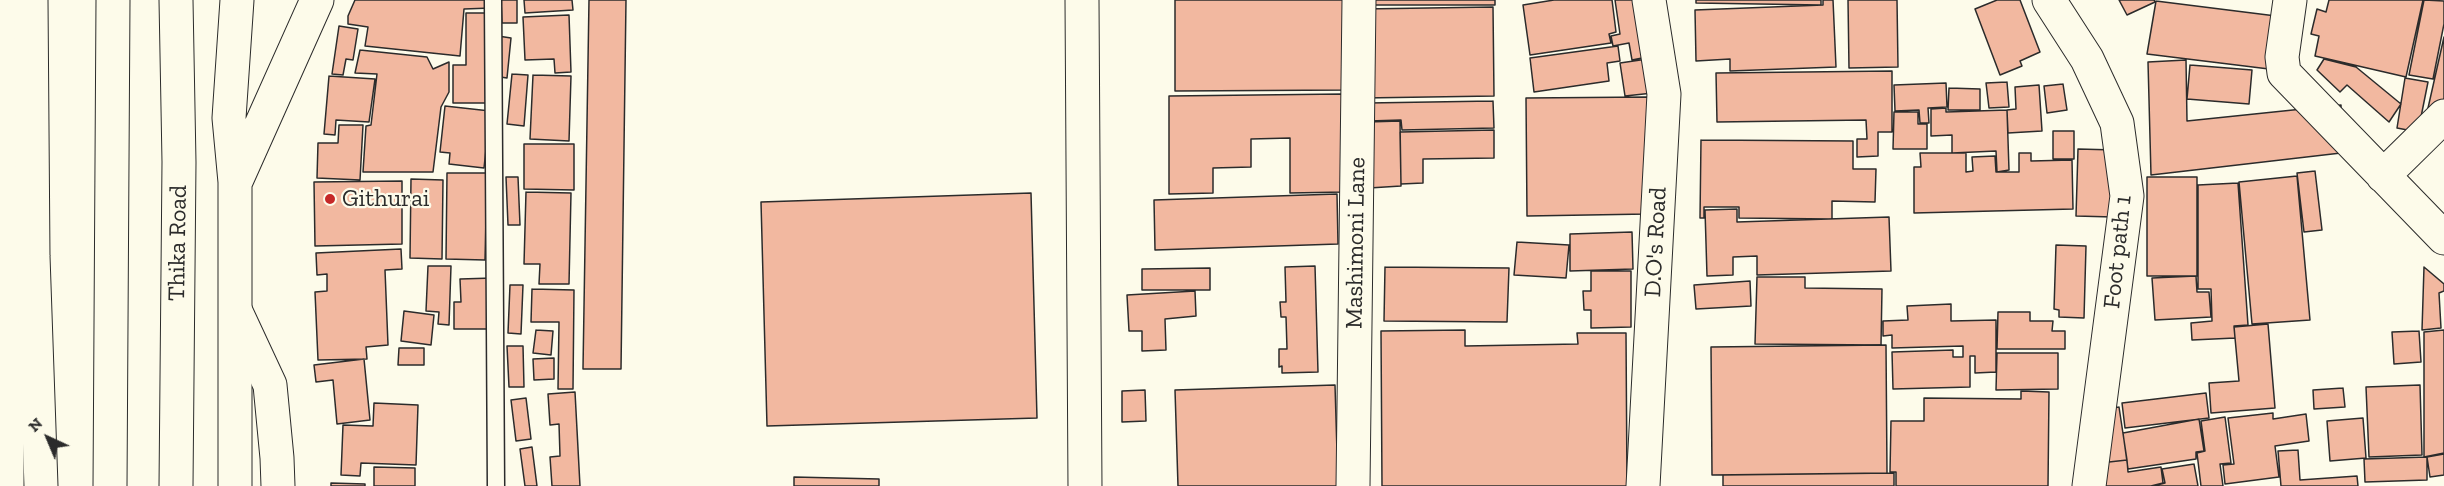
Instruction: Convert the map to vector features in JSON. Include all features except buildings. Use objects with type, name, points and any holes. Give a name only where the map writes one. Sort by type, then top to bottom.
[{"type":"main road","points":[[7,486],[8,120],[15,0]]},
{"type":"main road","points":[[32,0],[33,256],[41,486]]},
{"type":"main road","points":[[110,486],[113,0]]},
{"type":"main road","name":"Thika Road","points":[[176,0],[179,174],[176,486]]},
{"type":"main road","points":[[235,486],[237,312],[235,182],[229,118],[237,0]]},
{"type":"main road","points":[[235,182],[317,0]]},
{"type":"main road","points":[[1082,0],[1085,486]]},
{"type":"main road","name":"Mashimoni Lane","points":[[1353,486],[1359,0]]},
{"type":"main road","name":"D.O's Road","points":[[1643,486],[1664,94],[1649,0]]},
{"type":"main road","name":"Foot path 1","points":[[2049,0],[2087,59],[2117,123],[2127,196],[2089,486]]},
{"type":"main road","points":[[2290,0],[2282,57],[2284,73],[2444,238]]},
{"type":"main road","points":[[2383,176],[2444,116]]},
{"type":"main road","points":[[237,312],[270,385],[278,458],[278,486]]},
{"type":"lane","points":[[493,0],[496,486]]},
{"type":"place","name":"Githurai","points":[[330,199]]}]
